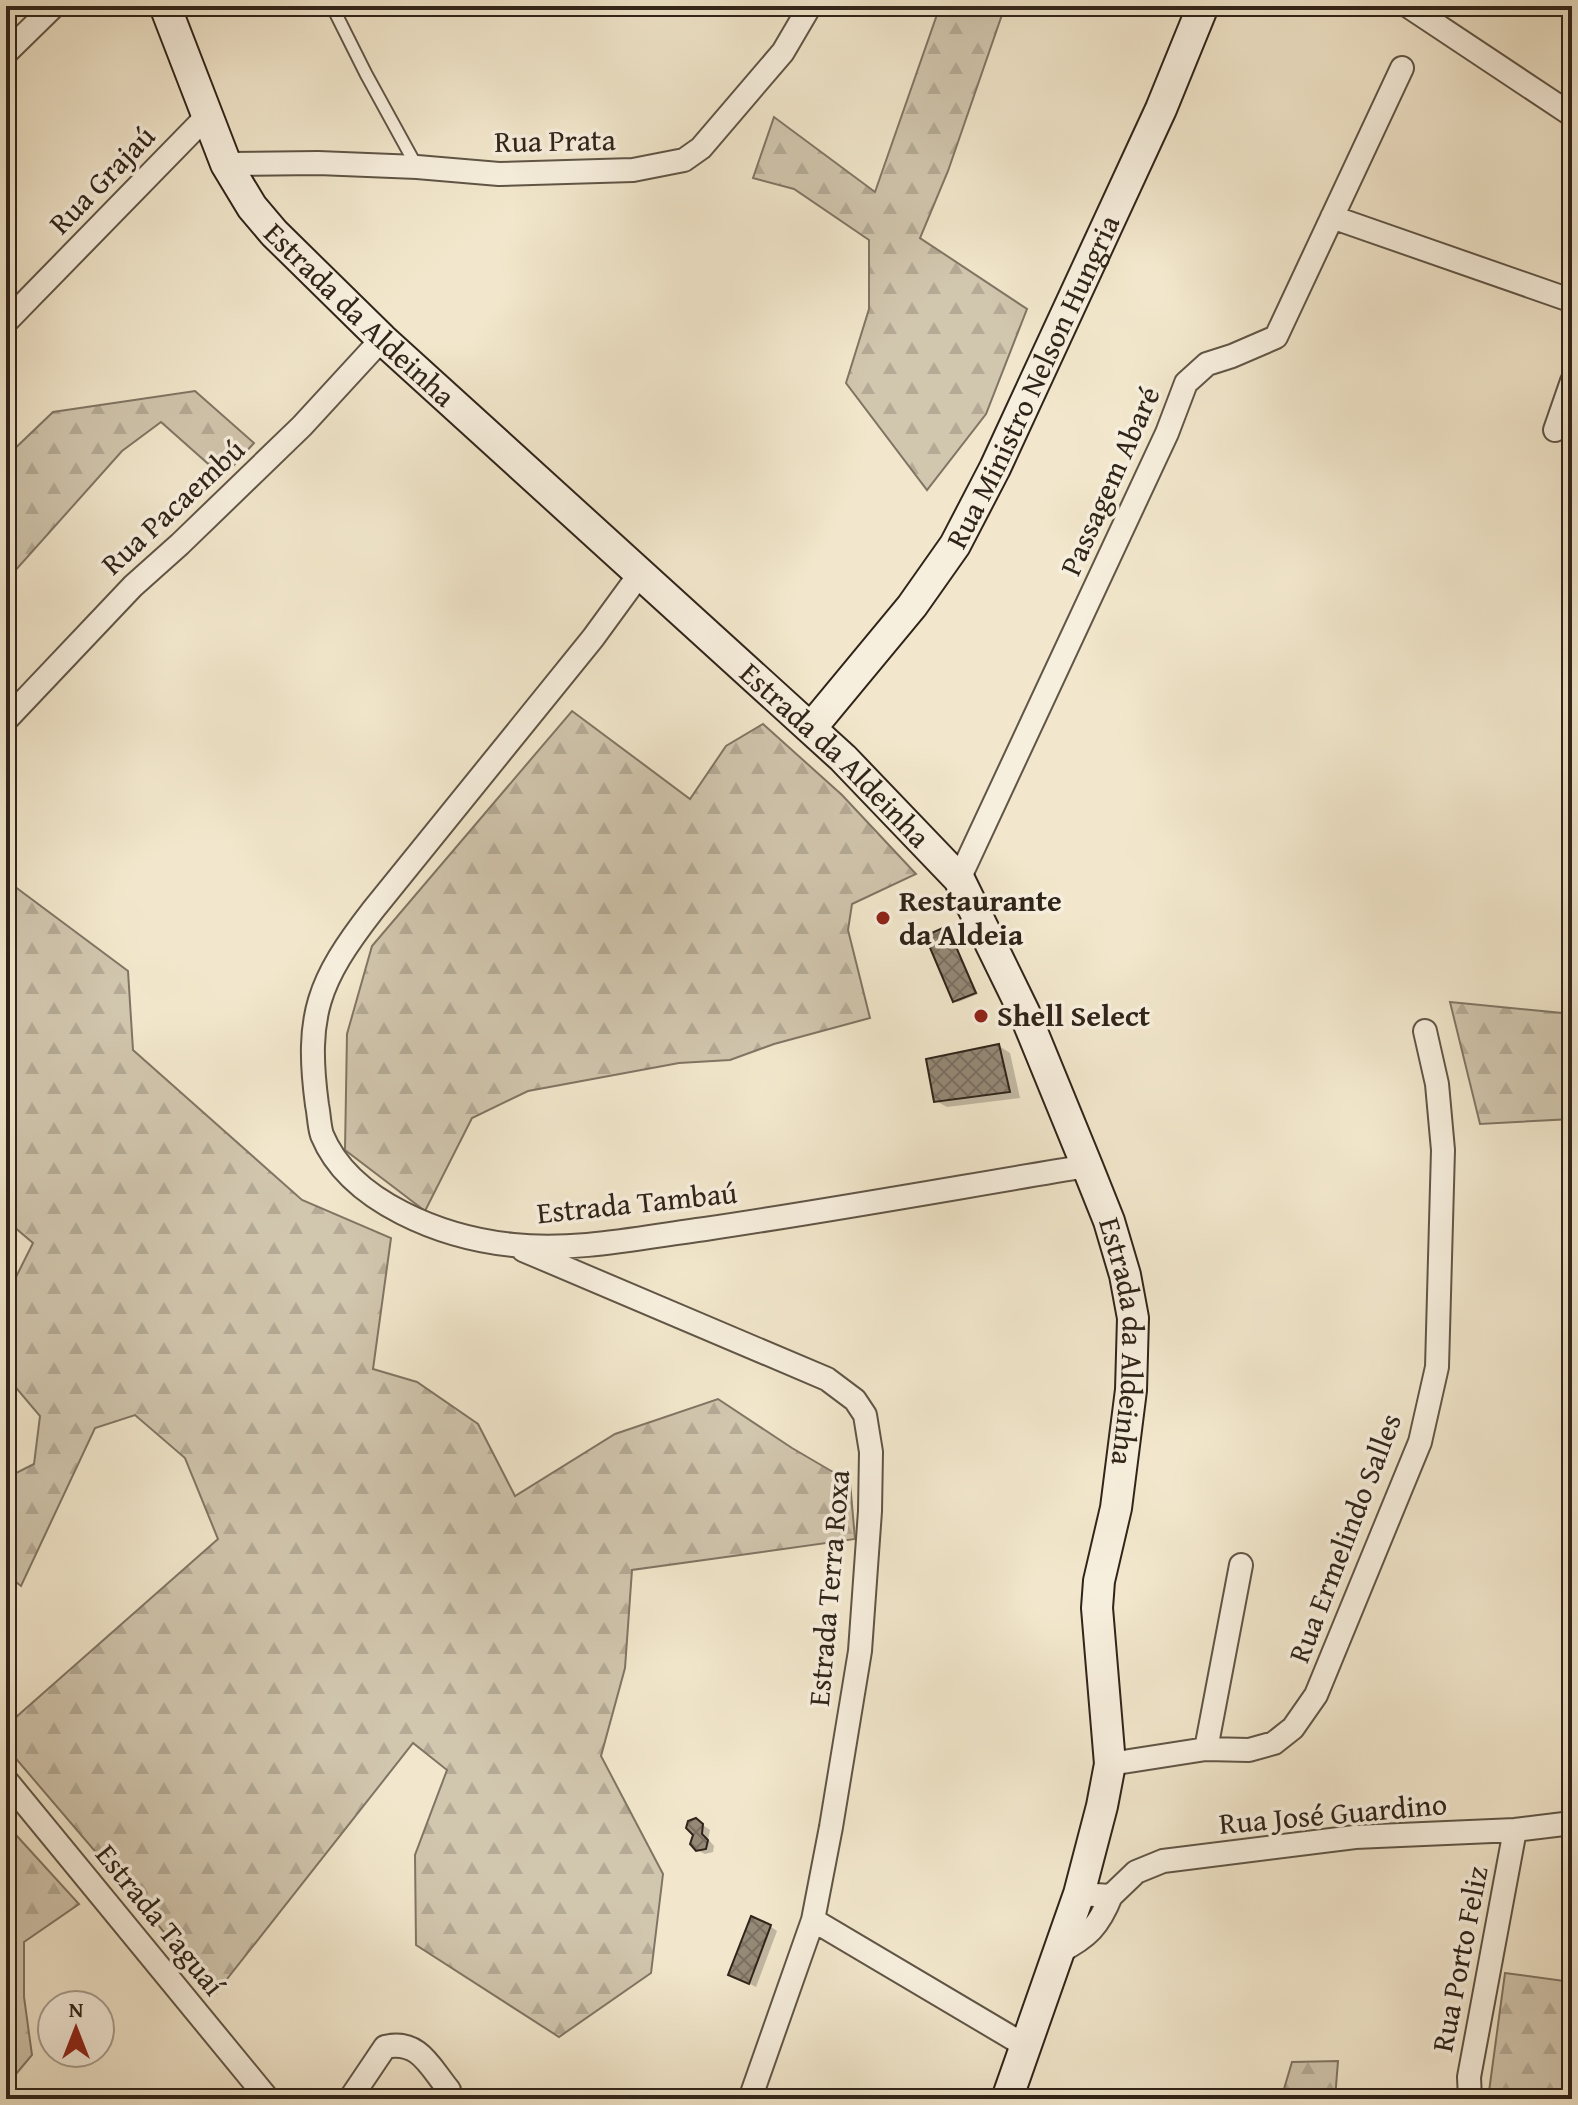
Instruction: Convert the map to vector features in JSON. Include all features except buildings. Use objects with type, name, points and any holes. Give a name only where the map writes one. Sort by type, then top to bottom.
[{"type":"street","points":[[6,53],[54,6]]},
{"type":"street","name":"Estrada da Aldeinha","points":[[165,6],[226,164],[252,207],[274,233],[382,339],[811,728],[898,813],[959,879],[1024,1012],[1087,1166],[1117,1248],[1133,1318],[1131,1390],[1116,1508],[1099,1581],[1097,1608],[1110,1764],[1079,1894],[1007,2099]]},
{"type":"street","name":"Rua Prata","points":[[226,164],[318,163],[515,174],[633,170],[684,160],[701,148],[783,52],[810,6]]},
{"type":"street","name":"Rua Ministro Nelson Hungria","points":[[811,728],[912,606],[955,545],[995,468],[1161,109],[1203,6]]},
{"type":"street","points":[[1408,6],[1572,115]]},
{"type":"street","name":"Passagem Abaré","points":[[959,879],[1167,433],[1186,383],[1207,364],[1276,337],[1402,68]]},
{"type":"street","name":"Rua Grajaú","points":[[6,322],[208,115]]},
{"type":"street","points":[[1332,217],[1567,299],[1572,304]]},
{"type":"street","name":"Rua Pacaembú","points":[[6,720],[133,586],[302,426],[382,339]]},
{"type":"street","points":[[1555,430],[1572,381]]},
{"type":"street","name":"Estrada Tambaú","points":[[639,575],[593,638],[343,949],[327,978],[316,1011],[312,1067],[321,1133],[342,1168],[381,1201],[416,1220],[513,1245],[613,1242],[1087,1166]]},
{"type":"street","name":"Rua Ermelindo Salles","points":[[1110,1764],[1206,1749],[1249,1750],[1274,1743],[1293,1728],[1316,1695],[1420,1442],[1437,1367],[1443,1150],[1437,1084],[1425,1031]]},
{"type":"street","name":"Estrada Terra Roxa","points":[[513,1245],[827,1379],[855,1400],[865,1415],[871,1452],[870,1511],[860,1651],[831,1827],[813,1920],[750,2099]]},
{"type":"street","points":[[1206,1749],[1241,1565]]},
{"type":"street","name":"Estrada Taguaí","points":[[6,1780],[268,2099]]},
{"type":"street","name":"Rua José Guardino","points":[[1059,1952],[1082,1940],[1102,1919],[1111,1896],[1136,1872],[1163,1861],[1355,1837],[1515,1830],[1572,1823]]},
{"type":"street","name":"Rua Porto Feliz","points":[[1470,2099],[1469,2077],[1515,1830]]},
{"type":"street","points":[[1079,1894],[1111,1896]]},
{"type":"street","points":[[813,1920],[1024,2045]]},
{"type":"street","points":[[350,2099],[385,2047],[399,2044],[415,2048],[449,2090]]},
{"type":"lane","points":[[332,6],[417,167]]},
{"type":"green space","points":[[940,6],[1005,6],[948,171],[920,238],[1027,309],[986,414],[927,490],[846,383],[869,309],[869,240],[794,189],[753,178],[774,117],[875,192]]},
{"type":"green space","points":[[195,391],[254,443],[223,477],[161,422],[122,451],[6,581],[6,457],[53,412]]},
{"type":"green space","points":[[572,711],[690,799],[726,746],[763,724],[842,795],[916,874],[852,904],[848,930],[870,1018],[774,1044],[730,1060],[679,1063],[528,1091],[472,1118],[425,1211],[345,1150],[347,1034],[372,946]]},
{"type":"green space","points":[[14,886],[128,971],[133,1050],[302,1200],[391,1238],[373,1369],[417,1382],[478,1424],[515,1496],[615,1434],[718,1399],[850,1482],[855,1539],[632,1570],[625,1668],[601,1756],[663,1874],[651,1973],[559,2037],[416,1945],[415,1855],[447,1770],[413,1743],[216,1993],[6,1747],[6,1726],[218,1539],[185,1458],[135,1415],[95,1428],[21,1586],[6,1574],[6,1478],[34,1464],[40,1416],[6,1376],[6,1297],[33,1243],[6,1220],[6,895]]},
{"type":"green space","points":[[1450,1002],[1572,1014],[1572,1119],[1480,1124]]},
{"type":"green space","points":[[6,1824],[79,1904],[24,1942],[24,1997],[32,2055],[6,2086]]},
{"type":"green space","points":[[1505,1973],[1572,1982],[1572,2099],[1488,2099]]},
{"type":"green space","points":[[1338,2061],[1335,2099],[1281,2099],[1292,2062]]},
{"type":"place","name":"Restaurante da Aldeia","points":[[883,918]]},
{"type":"place","name":"Shell Select","points":[[981,1016]]}]
